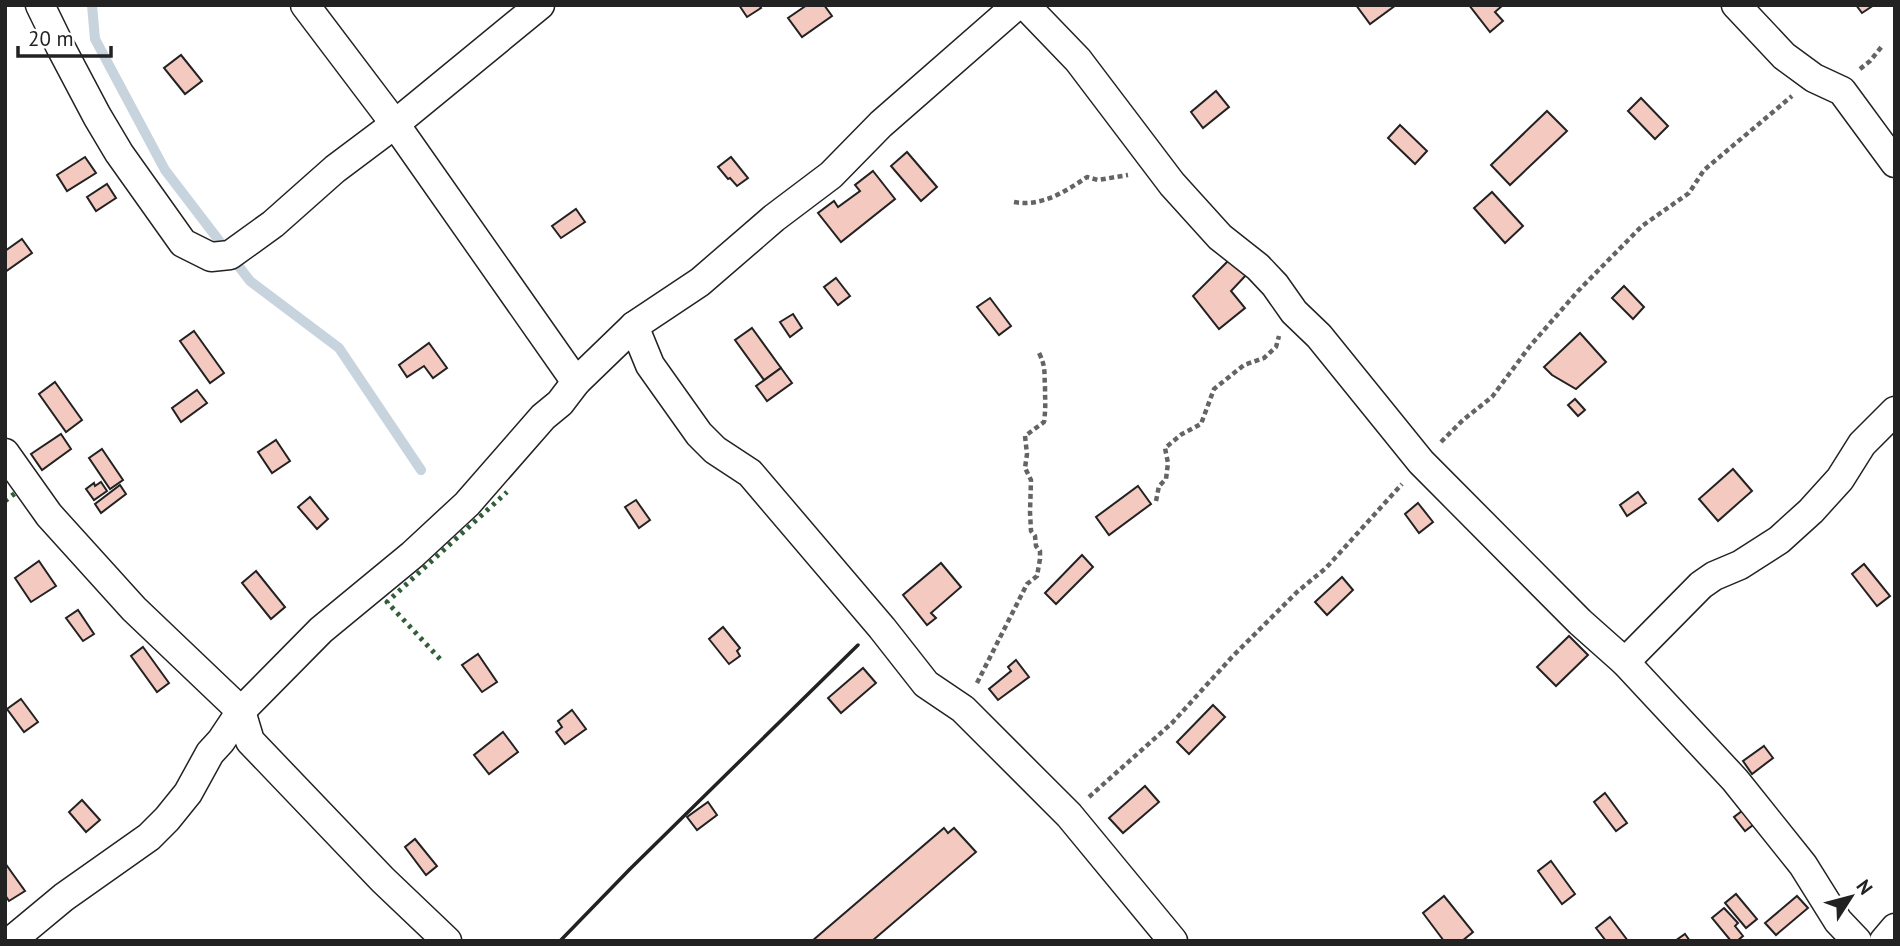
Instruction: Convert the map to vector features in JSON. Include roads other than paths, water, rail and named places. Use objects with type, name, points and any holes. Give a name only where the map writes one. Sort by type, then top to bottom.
[{"type":"street","points":[[40,5],[90,105],[119,153],[183,243],[211,257],[230,254],[262,232],[335,169],[395,124],[540,5]]},
{"type":"street","points":[[305,5],[395,124],[576,382]]},
{"type":"street","points":[[10,941],[64,897],[149,837],[188,793],[210,753],[222,741],[241,710],[321,630],[412,555],[467,503],[543,417],[560,403],[576,382],[634,326],[700,282],[774,218],[831,175],[881,124],[1017,5]]},
{"type":"street","points":[[1025,5],[1078,60],[1172,184],[1220,237],[1258,267],[1275,285],[1294,312],[1319,336],[1421,462],[1580,622],[1625,662],[1735,780],[1803,865],[1838,921],[1857,941]]},
{"type":"street","points":[[1736,5],[1784,56],[1814,78],[1842,91],[1895,163]]},
{"type":"street","points":[[634,326],[650,365],[699,434],[715,450],[750,473],[926,684],[964,709],[1069,815],[1173,941]]},
{"type":"street","points":[[1625,662],[1701,585],[1740,565],[1779,540],[1811,511],[1840,479],[1862,444],[1895,411]]},
{"type":"street","points":[[5,453],[49,514],[134,610],[241,710],[250,741],[383,880],[447,941]]},
{"type":"street","points":[[1885,941],[1895,928]]},
{"type":"waterway","points":[[92,5],[95,39],[165,170],[250,281],[339,348],[421,470]]}]
